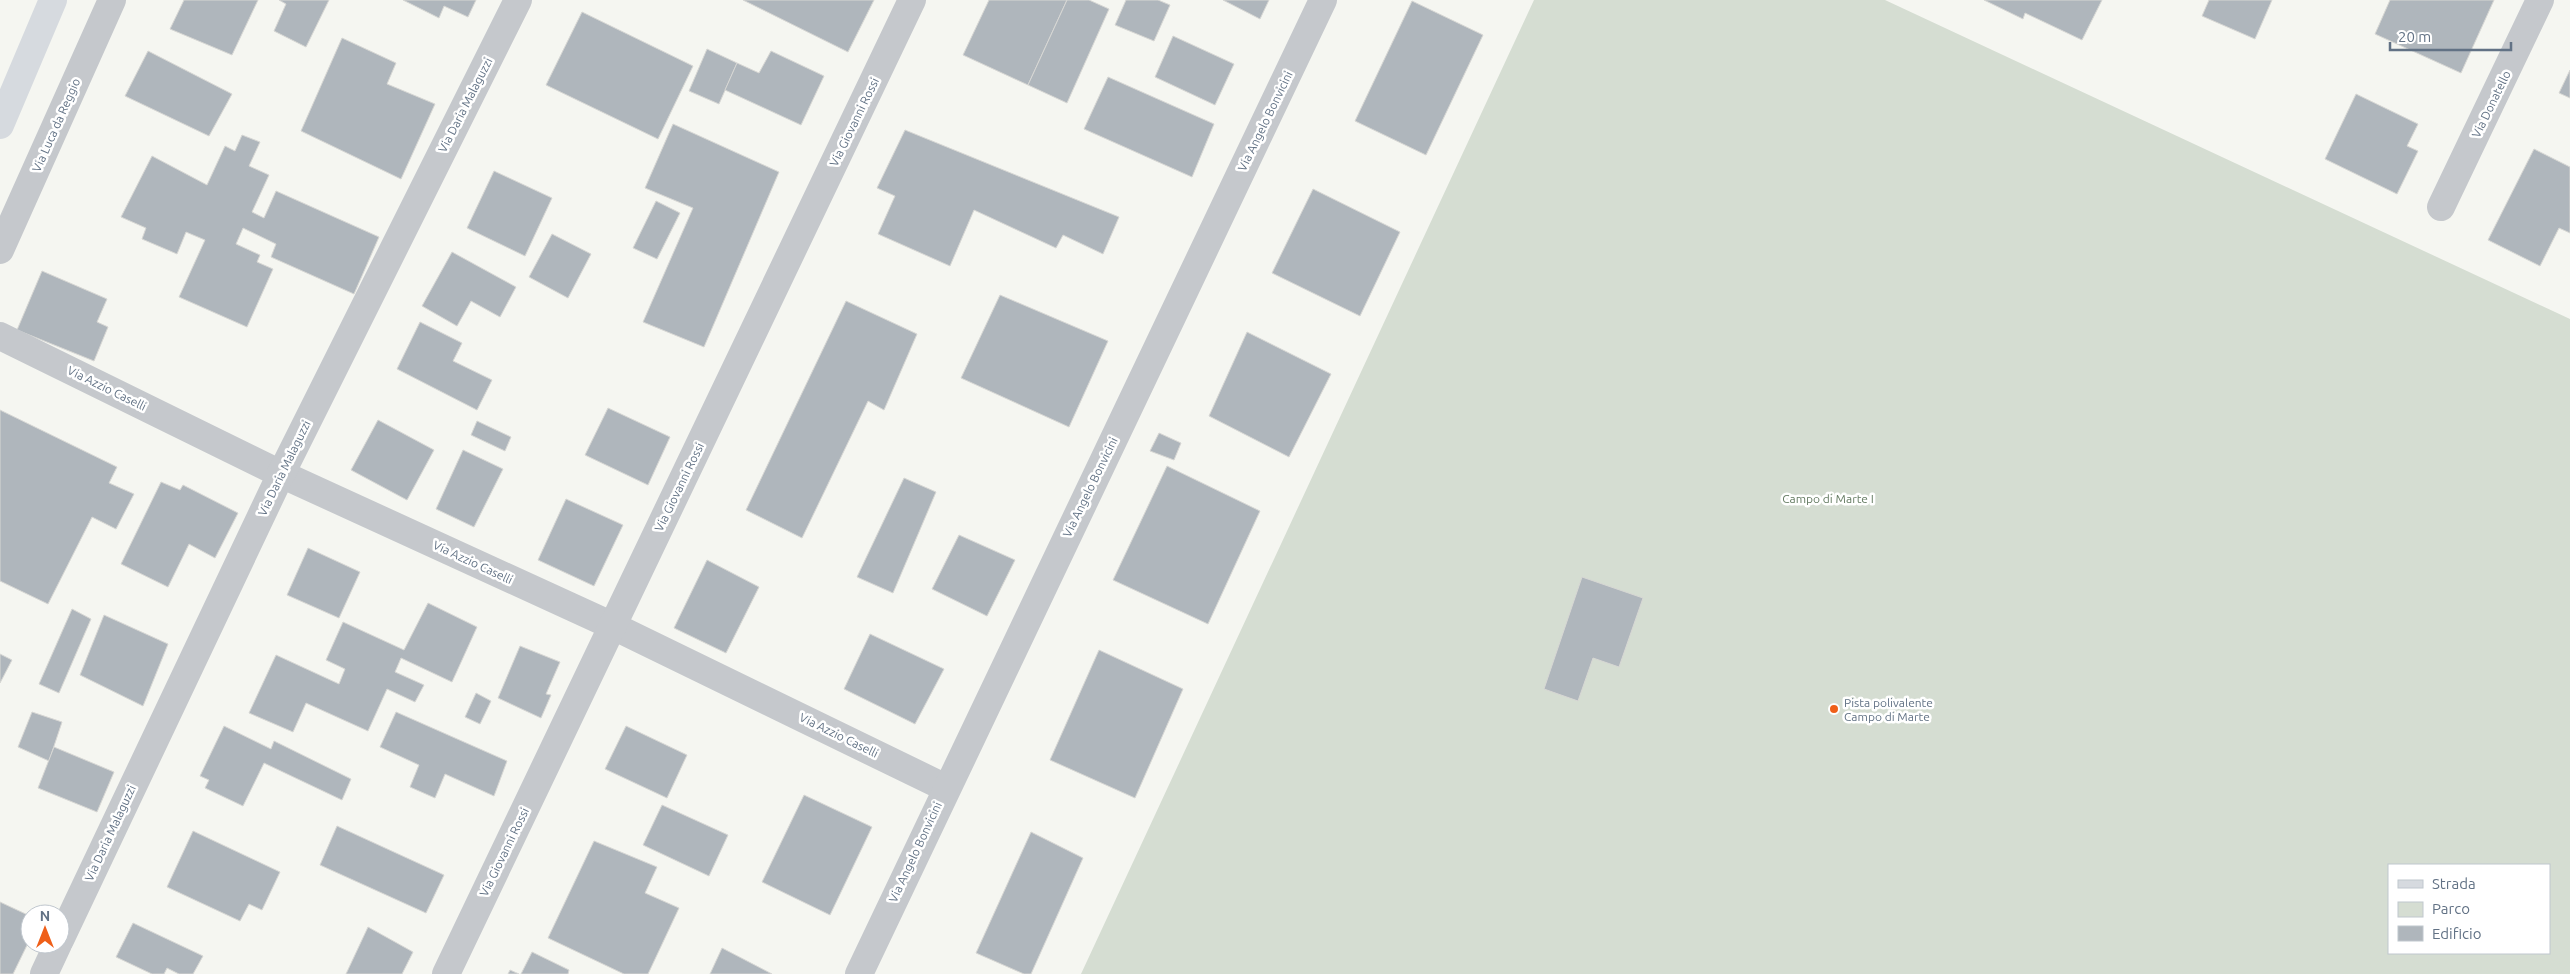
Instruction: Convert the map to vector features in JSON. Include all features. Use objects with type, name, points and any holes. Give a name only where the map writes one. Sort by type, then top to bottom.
[{"type":"main road","points":[[0,125],[54,0]]},
{"type":"street","name":"Via Luca da Reggio","points":[[0,250],[112,0]]},
{"type":"street","name":"Via Daria Malaguzzi","points":[[70,919],[281,474],[518,0]]},
{"type":"street","name":"Via Giovanni Rossi","points":[[446,974],[912,0]]},
{"type":"street","name":"Via Angelo Bonvicini","points":[[859,974],[1323,0]]},
{"type":"street","name":"Via Donatello","points":[[2441,208],[2540,0]]},
{"type":"street","name":"Via Azzio Caselli","points":[[0,336],[281,474],[613,626],[946,788]]},
{"type":"street","points":[[44,974],[53,954]]},
{"type":"green space","name":"Campo di Marte I","points":[[1534,0],[1885,0],[2570,319],[2570,974],[1081,974]]},
{"type":"building","points":[[184,0],[258,0],[232,55],[170,29]]},
{"type":"building","points":[[279,0],[329,0],[306,47],[274,31],[286,4]]},
{"type":"building","points":[[403,0],[476,0],[468,17],[444,6],[439,18]]},
{"type":"building","points":[[743,0],[874,0],[848,52]]},
{"type":"building","points":[[989,0],[1067,0],[1028,85],[963,55]]},
{"type":"building","points":[[1067,0],[1089,0],[1109,9],[1067,103],[1028,85]]},
{"type":"building","points":[[1126,0],[1158,0],[1170,5],[1154,41],[1115,25]]},
{"type":"building","points":[[1223,0],[1269,0],[1260,19]]},
{"type":"building","points":[[1984,0],[2102,0],[2082,40],[2025,13],[2023,19]]},
{"type":"building","points":[[2209,0],[2272,0],[2255,39],[2202,16]]},
{"type":"building","points":[[2390,0],[2494,0],[2461,73],[2375,34]]},
{"type":"building","points":[[1412,1],[1483,35],[1426,155],[1355,121]]},
{"type":"building","points":[[582,12],[693,66],[658,139],[546,85]]},
{"type":"building","points":[[1173,36],[1234,64],[1215,105],[1155,77]]},
{"type":"building","points":[[342,38],[396,63],[387,84],[435,104],[401,179],[301,131]]},
{"type":"building","points":[[707,49],[737,63],[719,104],[689,91]]},
{"type":"building","points":[[148,51],[232,94],[209,136],[125,96]]},
{"type":"building","points":[[771,51],[824,76],[801,125],[725,90],[737,63],[759,73]]},
{"type":"building","points":[[2570,70],[2570,98],[2559,93]]},
{"type":"building","points":[[1108,77],[1214,124],[1192,177],[1084,129]]},
{"type":"building","points":[[2356,94],[2418,124],[2407,146],[2418,151],[2397,194],[2325,159]]},
{"type":"building","points":[[673,124],[779,172],[704,347],[643,322],[693,208],[645,188]]},
{"type":"building","points":[[905,130],[1119,217],[1103,254],[1063,235],[1056,248],[974,210],[950,266],[878,234],[895,196],[877,188]]},
{"type":"building","points":[[242,135],[260,142],[249,166],[269,175],[252,212],[264,218],[276,191],[379,237],[354,294],[271,257],[276,244],[243,228],[236,244],[260,255],[257,262],[273,269],[247,327],[179,297],[205,240],[186,232],[177,254],[142,239],[146,228],[121,217],[152,156],[207,185],[225,146],[235,151]]},
{"type":"building","points":[[2534,149],[2570,167],[2570,233],[2559,228],[2540,266],[2488,240]]},
{"type":"building","points":[[494,171],[552,198],[525,256],[467,228]]},
{"type":"building","points":[[1313,189],[1400,232],[1360,316],[1272,273]]},
{"type":"building","points":[[656,201],[680,213],[657,259],[633,248]]},
{"type":"building","points":[[552,234],[591,254],[568,298],[529,277]]},
{"type":"building","points":[[452,252],[516,287],[500,317],[471,301],[457,326],[422,306]]},
{"type":"building","points":[[42,271],[107,299],[97,322],[108,327],[94,361],[17,330]]},
{"type":"building","points":[[1000,295],[1108,341],[1069,427],[961,378]]},
{"type":"building","points":[[846,301],[917,334],[884,410],[868,401],[802,538],[746,510]]},
{"type":"building","points":[[420,322],[462,343],[453,361],[492,380],[477,410],[397,369]]},
{"type":"building","points":[[1247,332],[1331,374],[1289,457],[1209,416]]},
{"type":"building","points":[[608,408],[670,437],[648,485],[585,455]]},
{"type":"building","points":[[0,410],[117,467],[109,483],[134,494],[116,529],[92,517],[48,604],[0,581]]},
{"type":"building","points":[[378,420],[434,450],[407,500],[351,470]]},
{"type":"building","points":[[477,421],[511,437],[505,451],[471,435]]},
{"type":"building","points":[[1159,433],[1181,443],[1174,460],[1150,451]]},
{"type":"building","points":[[463,450],[503,469],[474,527],[436,509]]},
{"type":"building","points":[[1167,466],[1260,511],[1208,624],[1113,580]]},
{"type":"building","points":[[904,478],[936,492],[893,593],[857,577]]},
{"type":"building","points":[[161,482],[180,490],[183,485],[238,513],[215,558],[189,544],[168,587],[121,564]]},
{"type":"building","points":[[566,499],[623,525],[594,586],[538,560]]},
{"type":"building","points":[[959,535],[1015,560],[987,616],[932,589]]},
{"type":"building","points":[[308,548],[360,572],[339,618],[287,595]]},
{"type":"building","points":[[707,560],[759,587],[726,653],[674,628]]},
{"type":"building","points":[[1582,577],[1643,598],[1619,667],[1593,658],[1578,701],[1544,689]]},
{"type":"building","points":[[428,603],[477,627],[452,682],[401,658],[395,672],[424,685],[415,702],[387,689],[368,731],[306,703],[293,732],[249,713],[276,655],[339,684],[345,669],[326,660],[343,622],[404,650]]},
{"type":"building","points":[[72,609],[91,619],[59,693],[39,684]]},
{"type":"building","points":[[104,615],[168,644],[143,706],[80,675]]},
{"type":"building","points":[[870,634],[944,669],[915,724],[844,689]]},
{"type":"building","points":[[520,646],[560,662],[546,694],[551,695],[541,718],[498,698]]},
{"type":"building","points":[[1099,650],[1183,689],[1135,798],[1050,760]]},
{"type":"building","points":[[0,654],[12,660],[0,683]]},
{"type":"building","points":[[476,693],[491,701],[480,724],[465,717]]},
{"type":"building","points":[[32,712],[62,722],[49,761],[18,747]]},
{"type":"building","points":[[396,712],[507,761],[494,796],[445,774],[435,798],[410,787],[419,765],[380,747]]},
{"type":"building","points":[[224,726],[271,749],[274,741],[351,779],[342,800],[264,763],[243,806],[205,788],[209,780],[200,776]]},
{"type":"building","points":[[626,726],[687,755],[667,798],[605,769]]},
{"type":"building","points":[[54,747],[114,772],[97,812],[38,788]]},
{"type":"building","points":[[804,795],[872,827],[830,915],[762,882]]},
{"type":"building","points":[[662,805],[728,835],[709,876],[643,845]]},
{"type":"building","points":[[337,826],[444,875],[426,913],[320,865]]},
{"type":"building","points":[[193,831],[280,872],[262,910],[249,904],[240,921],[167,887]]},
{"type":"building","points":[[1031,832],[1083,858],[1031,974],[1024,974],[976,953]]},
{"type":"building","points":[[594,841],[657,867],[645,893],[679,908],[648,974],[624,974],[548,938]]},
{"type":"building","points":[[0,902],[20,911],[20,954],[23,954],[13,974],[0,974]]},
{"type":"building","points":[[133,923],[203,956],[193,974],[179,974],[167,968],[164,974],[152,974],[116,957]]},
{"type":"building","points":[[368,927],[413,952],[402,974],[346,974]]},
{"type":"building","points":[[722,948],[772,974],[710,974]]},
{"type":"building","points":[[532,952],[569,970],[568,974],[521,974]]},
{"type":"building","points":[[510,970],[519,974],[508,974]]},
{"type":"place","name":"Pista polivalente Campo di Marte","points":[[1834,709]]}]
